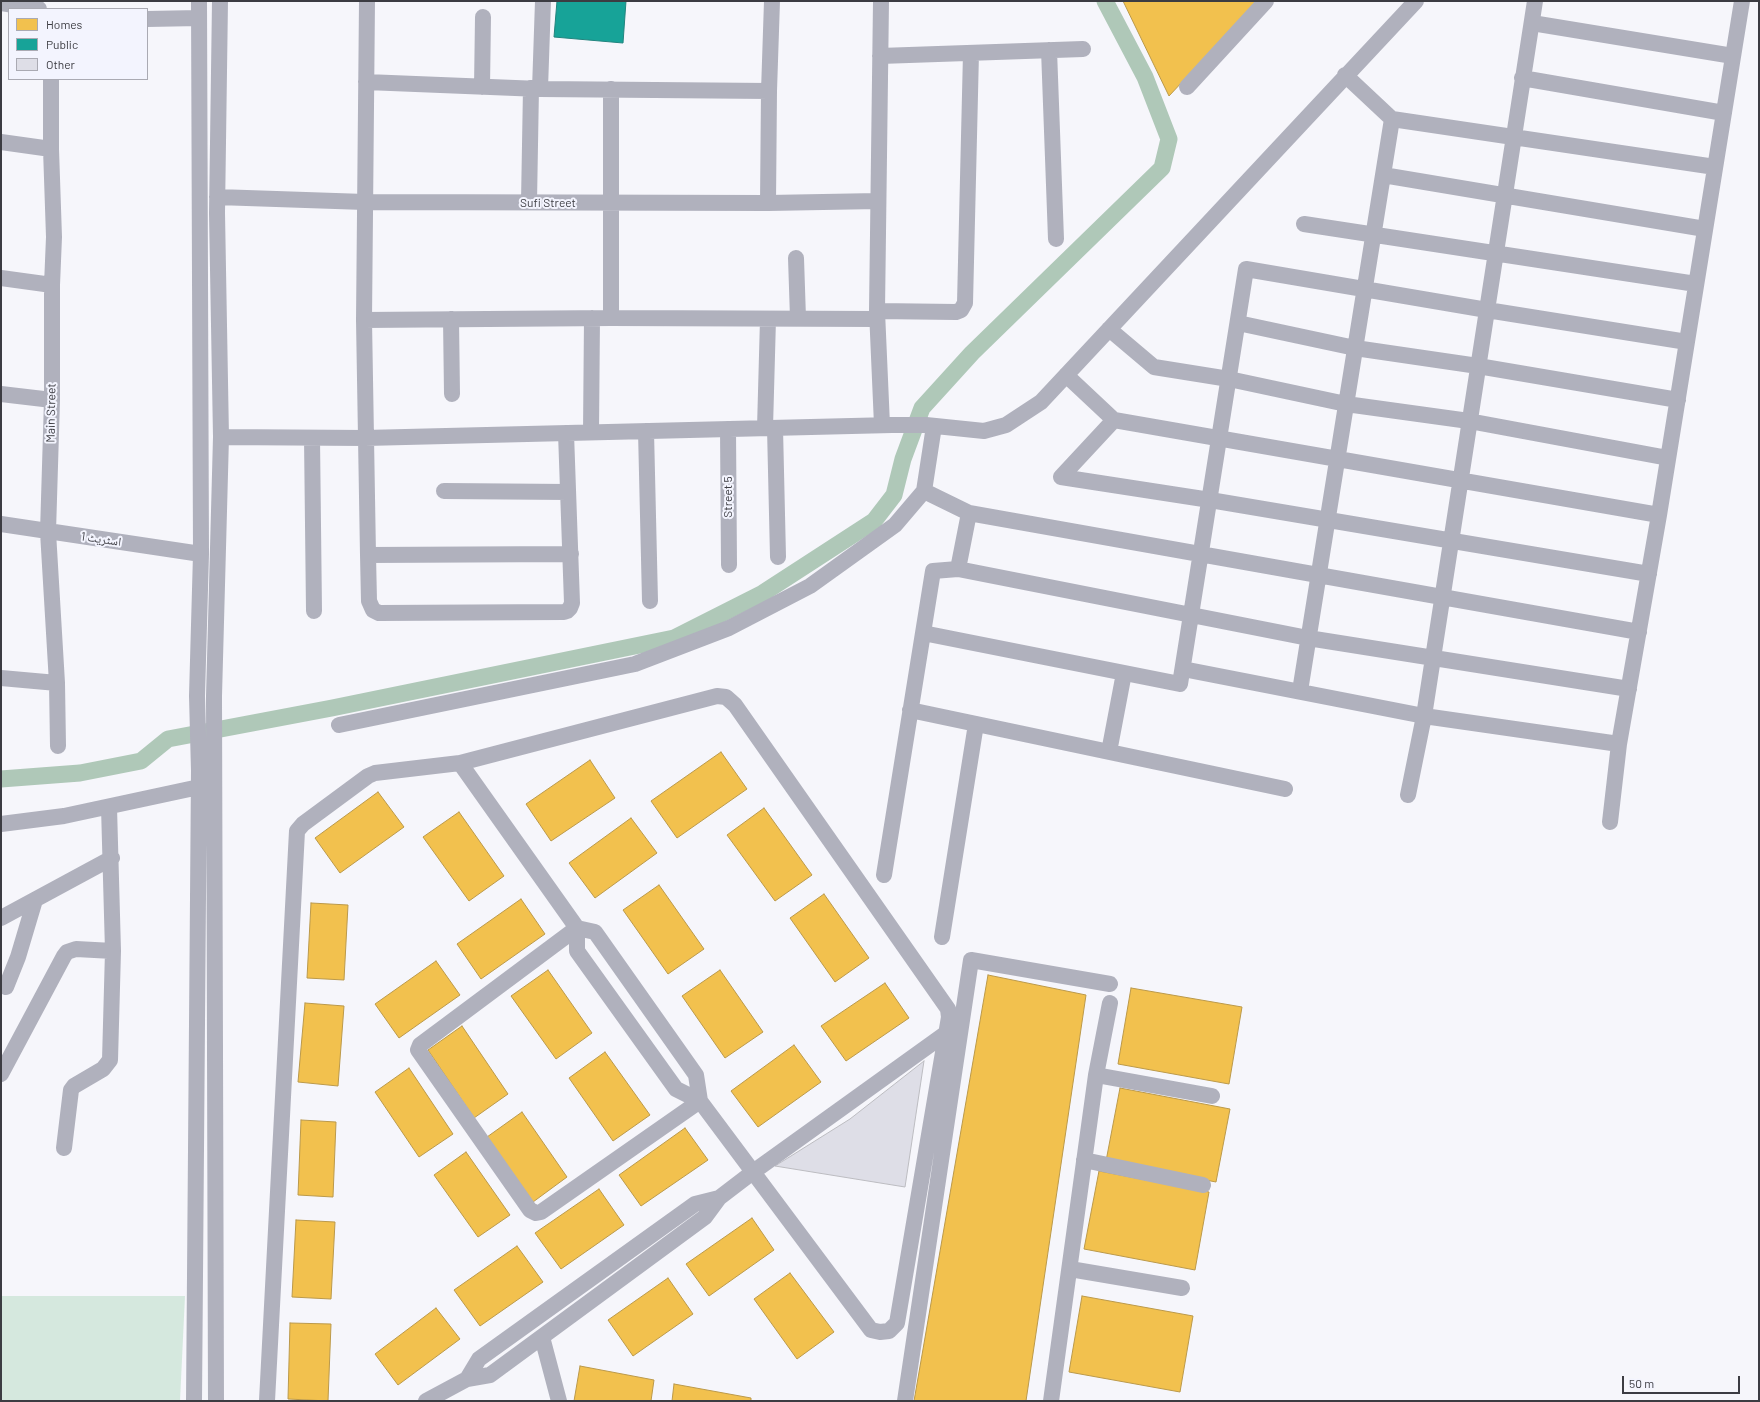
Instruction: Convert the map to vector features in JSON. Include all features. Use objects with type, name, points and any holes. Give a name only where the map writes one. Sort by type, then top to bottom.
[{"type":"street","points":[[194,1401],[198,787],[207,771],[197,696],[201,459],[199,1]]},
{"type":"street","points":[[216,1401],[207,771],[214,696],[221,437],[218,197],[220,1]]},
{"type":"street","points":[[367,1],[364,320],[365,438],[370,606],[373,610],[379,613],[564,612],[570,608],[572,603],[571,554],[566,433]]},
{"type":"street","points":[[529,202],[543,1]]},
{"type":"street","points":[[768,203],[769,90],[772,1]]},
{"type":"street","points":[[881,1],[877,315],[887,425]]},
{"type":"street","points":[[1187,87],[1266,1]]},
{"type":"street","points":[[1408,795],[1424,716],[1535,1]]},
{"type":"street","points":[[1610,822],[1619,744],[1659,515],[1742,1]]},
{"type":"street","points":[[1,3],[33,8]]},
{"type":"street","points":[[221,437],[365,438],[887,425],[930,426],[984,431],[1006,425],[1042,402],[1345,75],[1408,4]]},
{"type":"street","points":[[482,87],[483,16]]},
{"type":"street","points":[[148,19],[199,18]]},
{"type":"street","points":[[1532,23],[1733,56]]},
{"type":"street","points":[[880,56],[1083,49]]},
{"type":"street","points":[[1049,50],[1056,239]]},
{"type":"street","points":[[364,320],[592,318],[768,319],[956,312],[961,310],[965,303],[971,53]]},
{"type":"street","points":[[1345,75],[1392,119],[1715,167]]},
{"type":"street","points":[[1522,78],[1724,113]]},
{"type":"street","name":"Main Street","points":[[51,80],[51,149],[54,237],[52,285],[52,400],[48,532],[57,683],[58,746]]},
{"type":"street","points":[[366,82],[536,89],[769,90]]},
{"type":"street","points":[[611,89],[611,318]]},
{"type":"street","points":[[1300,691],[1392,119]]},
{"type":"street","points":[[1,142],[51,149]]},
{"type":"street","points":[[1383,175],[1705,229]]},
{"type":"street","name":"Sufi Street","points":[[218,197],[365,202],[768,203],[878,201]]},
{"type":"street","points":[[1304,224],[1696,284]]},
{"type":"street","points":[[796,258],[798,318]]},
{"type":"street","points":[[923,633],[1180,684],[1246,269],[1687,342]]},
{"type":"street","points":[[1,278],[52,285]]},
{"type":"street","points":[[591,432],[592,318]]},
{"type":"street","points":[[451,319],[452,394]]},
{"type":"street","points":[[768,319],[770,428],[778,557]]},
{"type":"street","points":[[1238,323],[1355,348],[1478,366],[1678,400]]},
{"type":"street","points":[[1109,329],[1154,368],[1229,379],[1346,404],[1469,421],[1668,458]]},
{"type":"street","points":[[1066,375],[1114,420],[1659,515]]},
{"type":"street","points":[[1,394],[52,400]]},
{"type":"street","points":[[1114,420],[1061,477],[1210,500],[1649,574]]},
{"type":"street","points":[[339,725],[635,664],[730,628],[810,586],[895,525],[924,491],[930,426]]},
{"type":"street","name":"Street 5","points":[[728,429],[729,565]]},
{"type":"street","points":[[646,431],[650,601]]},
{"type":"street","points":[[312,438],[314,611]]},
{"type":"street","points":[[201,459],[220,458]]},
{"type":"street","points":[[924,491],[969,513],[1638,632]]},
{"type":"street","points":[[444,492],[568,492]]},
{"type":"street","points":[[958,569],[969,513]]},
{"type":"street","name":"اسٹریٹ 1","points":[[1,524],[200,554]]},
{"type":"street","points":[[368,555],[571,554]]},
{"type":"street","points":[[884,874],[933,571],[958,569],[1308,638],[1432,659],[1629,689]]},
{"type":"street","points":[[1183,669],[1424,716],[1619,744]]},
{"type":"street","points":[[1109,752],[1124,673]]},
{"type":"street","points":[[1,678],[57,683]]},
{"type":"street","points":[[267,1401],[297,831],[309,820],[368,776],[375,773],[460,763],[717,696],[726,698],[735,704],[948,1009],[949,1017],[897,1323],[889,1331],[880,1332],[871,1330],[700,1101],[676,1089],[577,951],[577,928],[460,763]]},
{"type":"street","points":[[910,710],[1285,789]]},
{"type":"street","points":[[942,937],[976,724]]},
{"type":"street","points":[[1,824],[64,816],[198,787]]},
{"type":"street","points":[[64,1148],[71,1090],[74,1086],[103,1069],[110,1060],[113,951],[110,807]]},
{"type":"street","points":[[1,918],[112,858]]},
{"type":"street","points":[[6,987],[18,957],[35,900]]},
{"type":"street","points":[[577,928],[595,932],[647,1004],[696,1075],[700,1101],[541,1212],[536,1213],[530,1210],[418,1050],[420,1046],[577,928]]},
{"type":"street","points":[[1,1074],[67,952],[76,949],[113,951]]},
{"type":"street","points":[[905,1401],[971,960],[1110,984]]},
{"type":"street","points":[[1051,1401],[1096,1075],[1110,1003]]},
{"type":"street","points":[[626,1019],[647,1004]]},
{"type":"street","points":[[426,1401],[466,1379],[490,1375],[705,1217],[719,1198],[753,1172],[945,1034]]},
{"type":"street","points":[[1096,1075],[1212,1096]]},
{"type":"street","points":[[1084,1160],[1203,1185]]},
{"type":"street","points":[[466,1379],[479,1359],[695,1204],[719,1198]]},
{"type":"street","points":[[1070,1269],[1182,1288]]},
{"type":"street","points":[[542,1337],[559,1401]]},
{"type":"green space","points":[[1,1296],[185,1296],[180,1401],[1,1401]]},
{"type":"building: Homes","points":[[1123,1],[1258,1],[1169,96]]},
{"type":"building: Homes","points":[[721,752],[747,789],[677,838],[651,801]]},
{"type":"building: Homes","points":[[590,760],[615,798],[551,841],[526,804]]},
{"type":"building: Homes","points":[[378,792],[404,827],[340,873],[315,838]]},
{"type":"building: Homes","points":[[764,808],[812,875],[775,901],[727,835]]},
{"type":"building: Homes","points":[[459,812],[504,876],[469,901],[423,837]]},
{"type":"building: Homes","points":[[631,818],[657,853],[595,898],[569,863]]},
{"type":"building: Homes","points":[[659,885],[704,949],[668,974],[623,910]]},
{"type":"building: Homes","points":[[824,894],[869,958],[835,982],[790,918]]},
{"type":"building: Homes","points":[[521,899],[545,934],[481,979],[457,944]]},
{"type":"building: Homes","points":[[311,903],[348,905],[344,980],[307,978]]},
{"type":"building: Homes","points":[[436,961],[460,995],[399,1038],[375,1004]]},
{"type":"building: Homes","points":[[548,970],[592,1033],[556,1059],[511,996]]},
{"type":"building: Homes","points":[[720,970],[763,1032],[725,1058],[682,996]]},
{"type":"building: Homes","points":[[988,975],[1086,995],[1026,1401],[914,1401]]},
{"type":"building: Homes","points":[[885,983],[909,1018],[846,1061],[821,1026]]},
{"type":"building: Homes","points":[[1131,988],[1242,1007],[1229,1084],[1118,1064]]},
{"type":"building: Homes","points":[[305,1003],[344,1006],[338,1086],[298,1082]]},
{"type":"building: Homes","points":[[462,1026],[508,1094],[474,1118],[428,1050]]},
{"type":"building: Homes","points":[[794,1045],[821,1082],[758,1127],[731,1091]]},
{"type":"building: Homes","points":[[605,1052],[650,1115],[613,1141],[569,1078]]},
{"type":"building: Homes","points":[[409,1068],[453,1134],[419,1157],[375,1092]]},
{"type":"building: Homes","points":[[1120,1088],[1230,1109],[1216,1182],[1106,1161]]},
{"type":"building: Homes","points":[[522,1112],[567,1177],[533,1202],[487,1137]]},
{"type":"building: Homes","points":[[301,1120],[336,1122],[333,1197],[298,1195]]},
{"type":"building: Homes","points":[[685,1128],[708,1160],[641,1206],[619,1175]]},
{"type":"building: Homes","points":[[466,1152],[510,1215],[478,1237],[434,1175]]},
{"type":"building: Homes","points":[[1099,1171],[1209,1192],[1195,1270],[1084,1249]]},
{"type":"building: Homes","points":[[599,1189],[624,1225],[561,1269],[535,1233]]},
{"type":"building: Homes","points":[[752,1218],[774,1250],[709,1296],[686,1264]]},
{"type":"building: Homes","points":[[296,1220],[335,1222],[331,1299],[292,1297]]},
{"type":"building: Homes","points":[[517,1246],[543,1282],[480,1326],[454,1290]]},
{"type":"building: Homes","points":[[790,1273],[834,1332],[797,1359],[754,1299]]},
{"type":"building: Homes","points":[[668,1278],[693,1314],[633,1356],[608,1320]]},
{"type":"building: Homes","points":[[1082,1296],[1193,1316],[1180,1392],[1069,1372]]},
{"type":"building: Homes","points":[[436,1308],[460,1339],[398,1385],[375,1354]]},
{"type":"building: Homes","points":[[290,1323],[331,1324],[328,1401],[288,1399]]},
{"type":"building: Homes","points":[[580,1366],[654,1380],[651,1401],[574,1401]]},
{"type":"building: Homes","points":[[674,1384],[751,1398],[751,1401],[672,1401]]},
{"type":"building: Public","points":[[557,1],[626,1],[623,43],[554,37]]},
{"type":"building: Other","points":[[924,1061],[905,1187],[775,1166],[850,1119]]},
{"type":"waterway","points":[[1,779],[80,773],[141,761],[168,739],[332,708],[674,638],[763,593],[874,521],[894,495],[903,459],[922,408],[972,353],[1162,168],[1169,139],[1145,77],[1105,1]]}]
